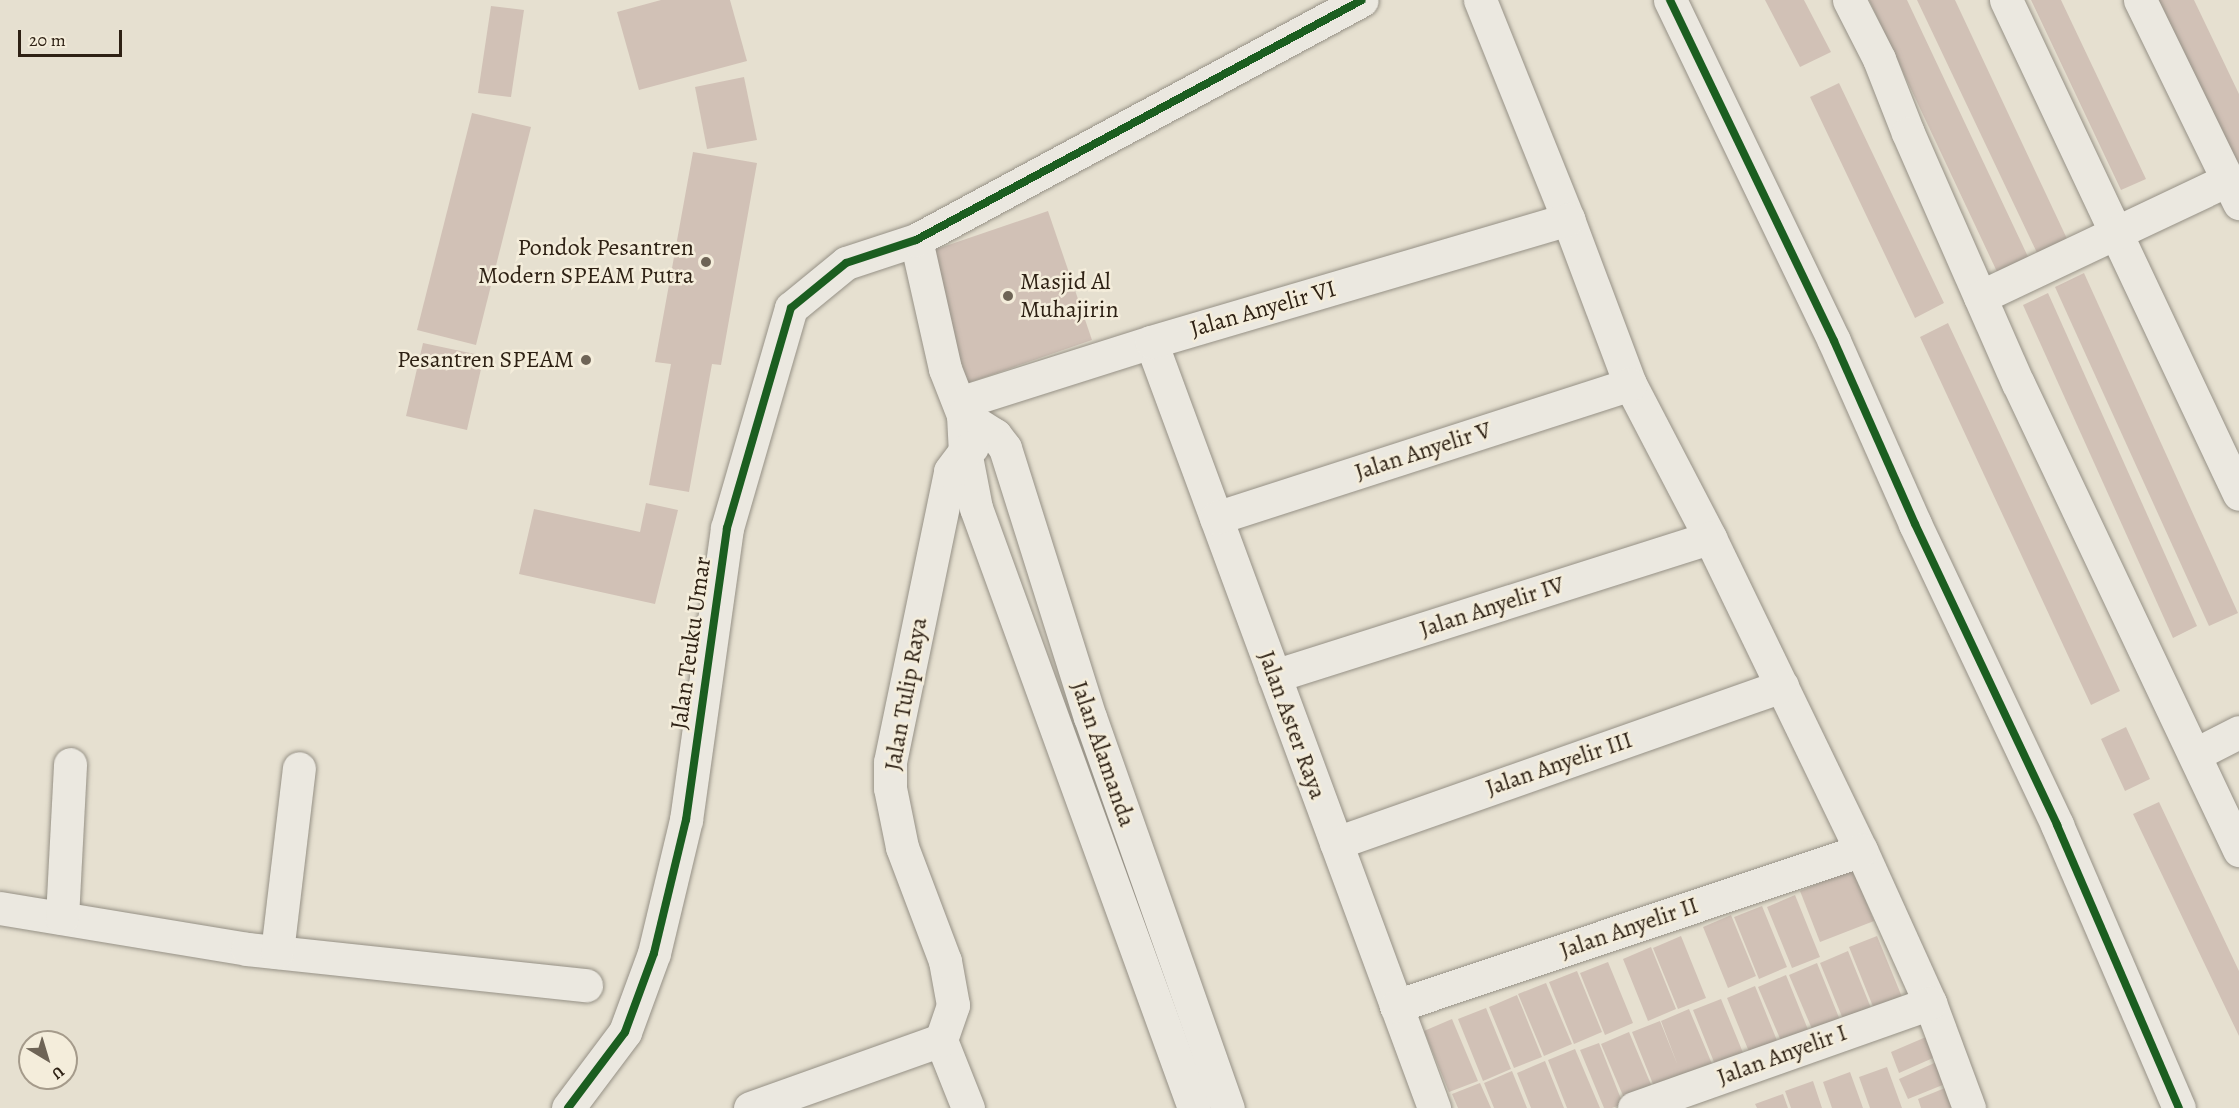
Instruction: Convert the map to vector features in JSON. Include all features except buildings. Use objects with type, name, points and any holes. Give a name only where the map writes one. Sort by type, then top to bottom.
[{"type":"street","name":"Jalan Teuku Umar","points":[[568,1108],[625,1032],[654,953],[686,820],[727,528],[791,308],[846,263],[916,240],[1362,0]]},
{"type":"street","points":[[1480,0],[1568,219],[1630,384],[1710,538],[1861,850],[1930,1003],[1969,1108]]},
{"type":"street","points":[[1670,0],[1834,340],[1915,524],[2057,825],[2179,1108]]},
{"type":"street","points":[[1848,0],[1879,59],[1908,133],[2018,383],[2137,632],[2157,680],[2196,754],[2239,850]]},
{"type":"street","points":[[2006,0],[2239,494]]},
{"type":"street","points":[[1980,297],[2116,233],[2233,191],[2140,0]]},
{"type":"street","name":"Jalan Anyelir VI","points":[[961,409],[1151,342],[1568,219]]},
{"type":"street","name":"Jalan Alamanda","points":[[916,240],[945,369],[961,409],[965,451],[976,508],[1194,1108]]},
{"type":"street","name":"Jalan Aster Raya","points":[[1151,342],[1434,1108]]},
{"type":"street","name":"Jalan Anyelir V","points":[[1216,518],[1630,384]]},
{"type":"street","name":"Jalan Alamanda","points":[[961,409],[995,435],[1005,448],[1090,717],[1228,1108]]},
{"type":"street","points":[[965,451],[995,435]]},
{"type":"street","name":"Jalan Tulip Raya","points":[[941,1040],[953,1005],[945,961],[902,847],[890,788],[890,762],[949,477],[955,463],[965,451]]},
{"type":"street","name":"Jalan Anyelir IV","points":[[1274,676],[1710,538]]},
{"type":"street","name":"Jalan Anyelir III","points":[[1336,843],[1782,686]]},
{"type":"street","points":[[2196,754],[2239,732]]},
{"type":"street","points":[[62,918],[70,764]]},
{"type":"street","points":[[277,952],[299,768]]},
{"type":"street","name":"Jalan Anyelir II","points":[[1396,1006],[1861,850]]},
{"type":"street","points":[[0,908],[277,952],[586,985]]},
{"type":"street","name":"Jalan Anyelir I","points":[[1634,1108],[1930,1003]]},
{"type":"street","points":[[750,1108],[941,1040],[968,1108]]},
{"type":"cycle path","points":[[568,1108],[625,1032],[654,953],[686,820],[727,528],[791,308],[846,263],[916,240],[1362,0]]},
{"type":"cycle path","points":[[1670,0],[1834,341],[1915,524],[2057,825],[2179,1108]]},
{"type":"place","name":"Pondok Pesantren Modern SPEAM Putra","points":[[706,262]]},
{"type":"place","name":"Masjid Al Muhajirin","points":[[1008,296]]},
{"type":"place","name":"Pesantren SPEAM","points":[[586,360]]}]
